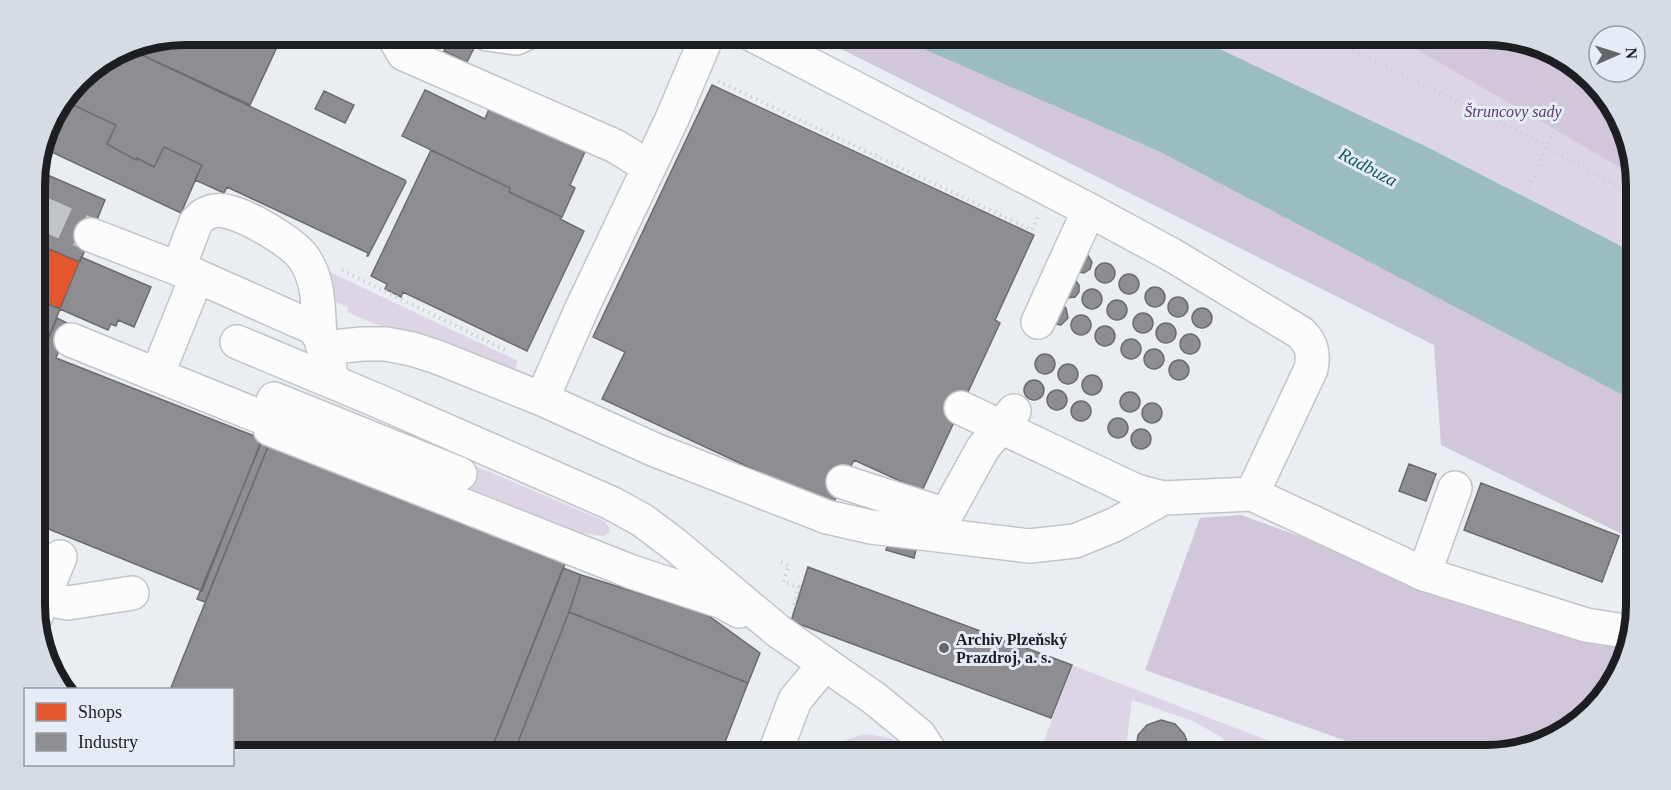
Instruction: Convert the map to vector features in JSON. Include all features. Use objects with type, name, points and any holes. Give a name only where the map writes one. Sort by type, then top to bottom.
[{"type":"street","points":[[399,45],[404,54],[615,146],[649,167]]},
{"type":"street","points":[[542,399],[705,45]]},
{"type":"street","points":[[772,45],[1172,255],[1301,333],[1308,340],[1312,349],[1311,369],[1252,494]]},
{"type":"street","points":[[1038,322],[1089,210]]},
{"type":"street","points":[[157,375],[187,272],[196,222],[201,216],[215,211],[229,211],[281,236],[303,257],[317,288],[322,343]]},
{"type":"street","points":[[91,235],[187,272],[314,327],[322,343],[331,373],[349,389]]},
{"type":"street","points":[[71,340],[266,419],[274,399],[460,474]]},
{"type":"street","points":[[237,342],[612,503],[642,520],[674,544],[778,632],[874,698],[919,735],[926,745]]},
{"type":"street","points":[[322,343],[386,344],[437,357],[542,399],[655,450],[827,517],[871,527],[1029,546],[1075,541],[1114,525],[1163,498]]},
{"type":"street","points":[[961,408],[1008,418],[1136,491],[1163,498],[1252,494],[1424,574],[1586,625],[1623,631]]},
{"type":"street","points":[[843,482],[946,515],[982,448],[1008,418]]},
{"type":"street","points":[[270,429],[632,572],[723,603],[778,632]]},
{"type":"street","points":[[1424,574],[1455,488]]},
{"type":"street","points":[[45,589],[60,557]]},
{"type":"street","points":[[45,604],[69,603],[132,593]]},
{"type":"street","points":[[778,745],[795,700],[824,665]]},
{"type":"path","points":[[1343,45],[1547,147],[1626,191]]},
{"type":"path","points":[[1532,53],[1549,64]]},
{"type":"path","points":[[1550,61],[1548,74],[1550,83],[1558,95],[1567,100],[1585,102],[1595,98]]},
{"type":"path","points":[[694,69],[1032,230],[1049,189]]},
{"type":"path","points":[[1529,188],[1567,100]]},
{"type":"green space","name":"Štruncovy sady","points":[[1211,45],[1486,45],[1504,46],[1540,56],[1571,74],[1585,86],[1607,115],[1615,131],[1625,167],[1626,248],[1425,146]]},
{"type":"green space","points":[[317,266],[518,361],[513,375],[416,341],[347,312],[348,307],[333,301]]},
{"type":"green space","points":[[385,427],[604,521],[610,532],[603,536],[576,532],[455,485]]},
{"type":"green space","points":[[1072,665],[1280,745],[1224,745],[1223,738],[1193,721],[1132,700],[1126,745],[1043,745]]},
{"type":"green space","points":[[864,734],[885,737],[905,745],[836,745]]},
{"type":"shaded area","points":[[833,45],[914,45],[1160,152],[1626,397],[1626,536],[1441,445],[1434,345]]},
{"type":"shaded area","points":[[1409,45],[1504,46],[1531,52],[1556,64],[1585,86],[1597,100],[1615,131],[1625,170]]},
{"type":"shaded area","points":[[1241,515],[1601,646],[1621,639],[1619,650],[1607,675],[1585,704],[1556,726],[1540,734],[1495,745],[1358,745],[1145,670],[1200,518]]},
{"type":"water","name":"Radbuza","points":[[914,45],[1211,45],[1425,146],[1626,248],[1626,397],[1160,152]]},
{"type":"building: Shops","points":[[45,247],[80,262],[60,309],[45,303]]},
{"type":"building: Industry","points":[[176,45],[278,45],[250,105],[139,53]]},
{"type":"building: Industry","points":[[447,45],[476,45],[467,62],[444,51]]},
{"type":"building: Industry","points":[[139,53],[406,182],[367,256],[368,253],[227,187],[224,193],[195,180],[202,165],[164,147],[154,167],[137,158],[136,160],[107,144],[116,125],[71,104],[86,86],[107,69],[123,59]]},
{"type":"building: Industry","points":[[712,85],[1034,235],[995,320],[1000,323],[922,491],[854,460],[832,506],[602,399],[625,352],[593,337]]},
{"type":"building: Industry","points":[[425,90],[485,119],[489,109],[585,152],[570,185],[575,188],[562,217],[509,192],[510,188],[402,136]]},
{"type":"building: Industry","points":[[324,91],[354,105],[345,123],[315,109]]},
{"type":"building: Industry","points":[[71,104],[116,125],[107,144],[136,160],[137,158],[154,167],[164,147],[202,165],[181,213],[50,151],[56,131]]},
{"type":"building: Industry","points":[[431,150],[510,188],[509,192],[562,217],[560,219],[584,231],[527,351],[403,292],[401,297],[385,289],[387,284],[371,276]]},
{"type":"building: Industry","points":[[45,174],[105,200],[80,262],[45,247]]},
{"type":"building: Industry","points":[[1087,254],[1092,262],[1090,269],[1084,273],[1078,272]]},
{"type":"building: Industry","points":[[81,257],[151,287],[134,327],[118,320],[116,326],[111,324],[108,330],[60,309]]},
{"type":"building: Industry","points":[[1105,263],[1112,266],[1115,273],[1112,280],[1105,283],[1098,280],[1095,273],[1098,266]]},
{"type":"building: Industry","points":[[1129,274],[1136,277],[1139,284],[1136,291],[1129,294],[1122,291],[1119,284],[1122,277]]},
{"type":"building: Industry","points":[[1075,280],[1079,285],[1079,292],[1075,297],[1066,298]]},
{"type":"building: Industry","points":[[1155,287],[1162,290],[1165,297],[1162,304],[1155,307],[1148,304],[1145,297],[1148,290]]},
{"type":"building: Industry","points":[[1092,289],[1099,292],[1102,299],[1099,306],[1092,309],[1085,306],[1082,299],[1085,292]]},
{"type":"building: Industry","points":[[1178,297],[1185,300],[1188,307],[1185,314],[1178,317],[1171,314],[1168,307],[1171,300]]},
{"type":"building: Industry","points":[[1117,300],[1124,303],[1127,310],[1124,317],[1117,320],[1110,317],[1107,310],[1110,303]]},
{"type":"building: Industry","points":[[45,303],[60,309],[45,346]]},
{"type":"building: Industry","points":[[1061,305],[1066,308],[1068,318],[1061,325],[1054,324]]},
{"type":"building: Industry","points":[[1202,308],[1209,311],[1212,318],[1209,325],[1202,328],[1195,325],[1192,318],[1195,311]]},
{"type":"building: Industry","points":[[1143,313],[1150,316],[1153,323],[1150,330],[1143,333],[1136,330],[1133,323],[1136,316]]},
{"type":"building: Industry","points":[[1081,315],[1088,318],[1091,325],[1088,332],[1081,335],[1074,332],[1071,325],[1074,318]]},
{"type":"building: Industry","points":[[57,318],[69,324],[56,358],[262,439],[202,591],[45,528],[45,347]]},
{"type":"building: Industry","points":[[1166,323],[1173,326],[1176,333],[1173,340],[1166,343],[1159,340],[1156,333],[1159,326]]},
{"type":"building: Industry","points":[[1105,326],[1112,329],[1115,336],[1112,343],[1105,346],[1098,343],[1095,336],[1098,329]]},
{"type":"building: Industry","points":[[1190,334],[1197,337],[1200,344],[1197,351],[1190,354],[1183,351],[1180,344],[1183,337]]},
{"type":"building: Industry","points":[[1131,339],[1138,342],[1141,349],[1138,356],[1131,359],[1124,356],[1121,349],[1124,342]]},
{"type":"building: Industry","points":[[1154,349],[1161,352],[1164,359],[1161,366],[1154,369],[1147,366],[1144,359],[1147,352]]},
{"type":"building: Industry","points":[[1045,354],[1052,357],[1055,364],[1052,371],[1045,374],[1038,371],[1035,364],[1038,357]]},
{"type":"building: Industry","points":[[1179,360],[1186,363],[1189,370],[1186,377],[1179,380],[1172,377],[1169,370],[1172,363]]},
{"type":"building: Industry","points":[[1068,364],[1075,367],[1078,374],[1075,381],[1068,384],[1061,381],[1058,374],[1061,367]]},
{"type":"building: Industry","points":[[1092,375],[1099,378],[1102,385],[1099,392],[1092,395],[1085,392],[1082,385],[1085,378]]},
{"type":"building: Industry","points":[[1034,380],[1041,383],[1044,390],[1041,397],[1034,400],[1027,397],[1024,390],[1027,383]]},
{"type":"building: Industry","points":[[1057,390],[1064,393],[1067,400],[1064,407],[1057,410],[1050,407],[1047,400],[1050,393]]},
{"type":"building: Industry","points":[[1130,392],[1137,395],[1140,402],[1137,409],[1130,412],[1123,409],[1120,402],[1123,395]]},
{"type":"building: Industry","points":[[1081,401],[1088,404],[1091,411],[1088,418],[1081,421],[1074,418],[1071,411],[1074,404]]},
{"type":"building: Industry","points":[[1152,403],[1159,406],[1162,413],[1159,420],[1152,423],[1145,420],[1142,413],[1145,406]]},
{"type":"building: Industry","points":[[1118,418],[1125,421],[1128,428],[1125,435],[1118,438],[1111,435],[1108,428],[1111,421]]},
{"type":"building: Industry","points":[[1141,429],[1148,432],[1151,439],[1148,446],[1141,449],[1134,446],[1131,439],[1134,432]]},
{"type":"building: Industry","points":[[262,441],[269,444],[205,602],[197,599]]},
{"type":"building: Industry","points":[[269,444],[566,562],[493,745],[234,745],[234,688],[171,688]]},
{"type":"building: Industry","points":[[1409,464],[1436,474],[1426,501],[1399,491]]},
{"type":"building: Industry","points":[[1481,483],[1619,536],[1602,582],[1464,530]]},
{"type":"building: Industry","points":[[891,537],[917,545],[914,558],[886,550]]},
{"type":"building: Industry","name":"Archiv Plzeňský Prazdroj, a. s.","points":[[808,567],[1072,665],[1051,718],[791,621]]},
{"type":"building: Industry","points":[[563,568],[581,575],[569,612],[517,745],[493,745]]},
{"type":"building: Industry","points":[[581,575],[706,614],[760,653],[748,683],[569,612]]},
{"type":"building: Industry","points":[[569,612],[748,683],[724,745],[517,745]]},
{"type":"building: Industry","points":[[1161,720],[1175,724],[1184,734],[1186,745],[1137,745],[1138,735],[1147,725]]},
{"type":"tunnel","points":[[45,214],[91,235]]},
{"type":"place","name":"Archiv Plzeňský Prazdroj, a. s.","points":[[944,648]]}]
